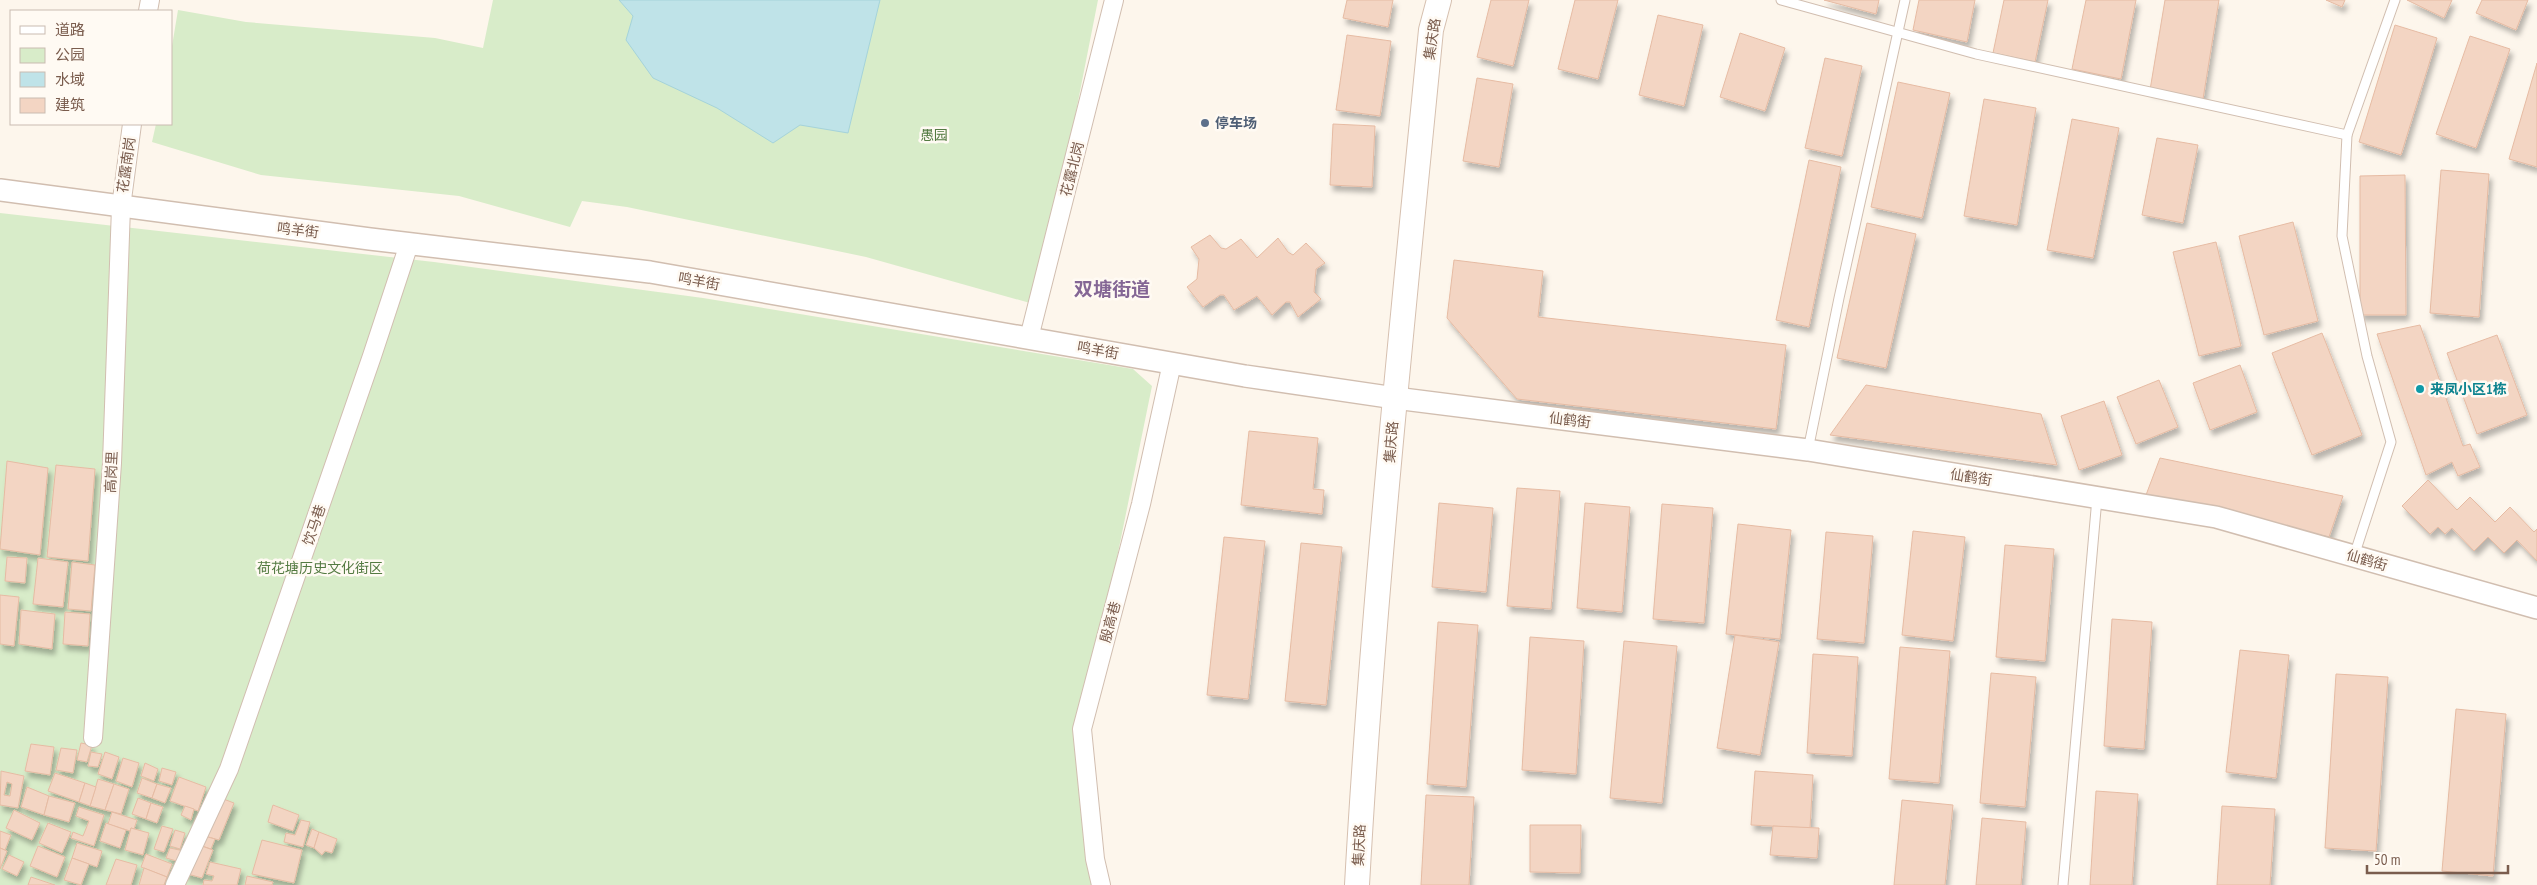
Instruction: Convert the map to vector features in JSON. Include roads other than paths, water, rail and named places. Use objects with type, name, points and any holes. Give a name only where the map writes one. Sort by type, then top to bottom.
[{"type":"main road","name":"集庆路","points":[[1357,885],[1368,702],[1395,398],[1432,30],[1439,0]]},
{"type":"street","name":"花露北岗","points":[[1029,338],[1114,0]]},
{"type":"street","name":"花露南岗","points":[[120,206],[132,125]]},
{"type":"street","name":"鸣羊街","points":[[0,190],[409,244],[650,272],[1245,376],[1395,398]]},
{"type":"street","name":"高岗里","points":[[93,738],[112,463],[120,206]]},
{"type":"street","name":"饮马巷","points":[[175,885],[229,769],[409,244]]},
{"type":"street","name":"殷高巷","points":[[1101,885],[1095,859],[1082,729],[1140,504],[1172,363]]},
{"type":"street","name":"仙鹤街","points":[[1395,398],[1808,450],[2216,517],[2537,608]]},
{"type":"lane","points":[[1781,0],[1976,54],[2347,135]]},
{"type":"lane","points":[[1808,450],[1904,0]]},
{"type":"lane","points":[[2354,556],[2391,442],[2367,356],[2342,236],[2347,135],[2394,0]]},
{"type":"lane","points":[[2063,885],[2097,498]]},
{"type":"water","points":[[619,0],[880,0],[848,133],[800,125],[773,143],[717,108],[653,78],[626,40],[633,16]]},
{"type":"place","name":"停车场","points":[[1205,123]]},
{"type":"place","name":"来凤小区1栋","points":[[2420,389]]},
{"type":"district","name":"双塘街道","points":[[1112,289]]},
{"type":"park label","name":"愚园","points":[[934,135]]},
{"type":"park label","name":"荷花塘历史文化街区","points":[[320,568]]}]
